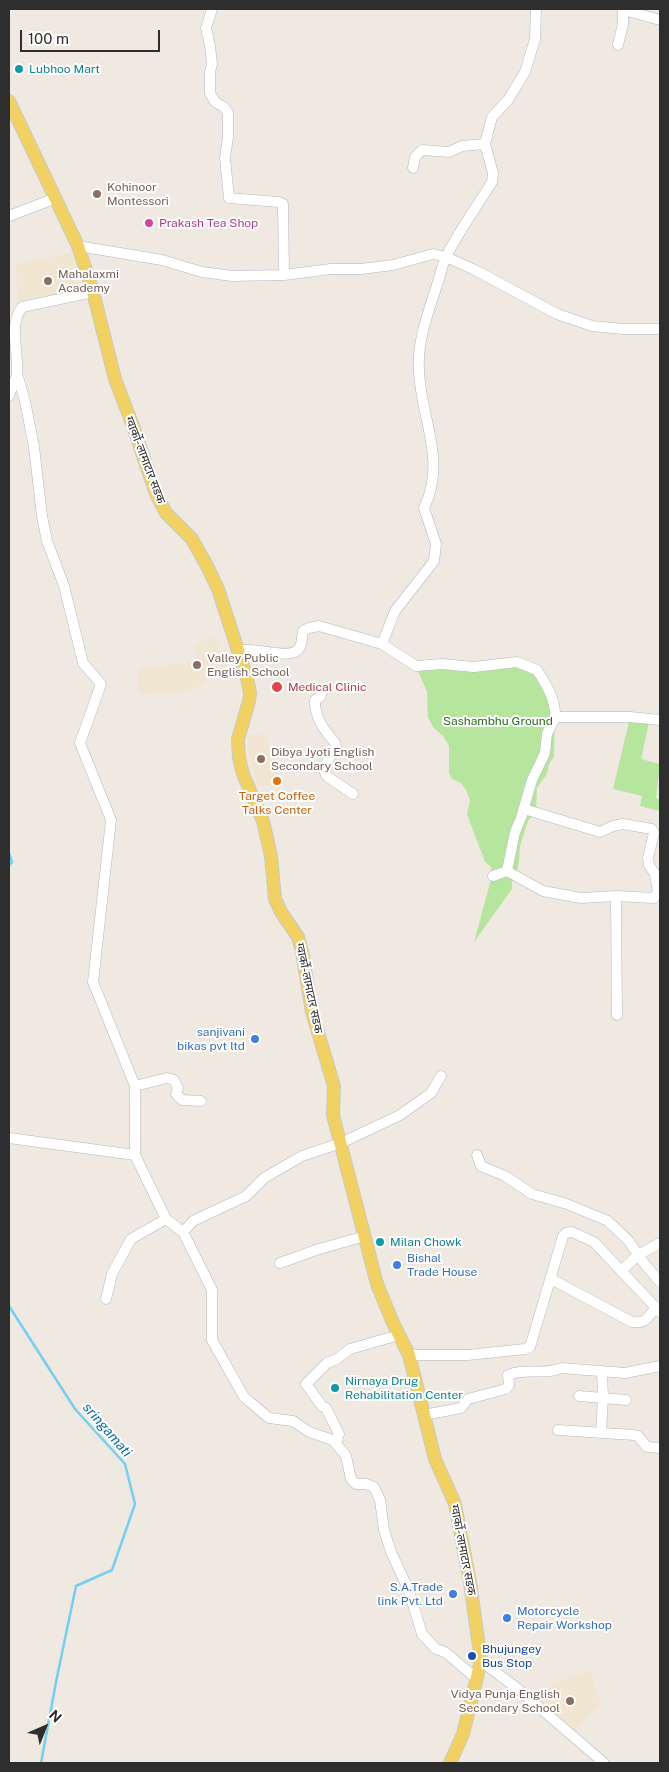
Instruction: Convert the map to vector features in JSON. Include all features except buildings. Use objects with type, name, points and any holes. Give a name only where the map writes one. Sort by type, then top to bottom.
[{"type":"main road","name":"ग्वार्को-लामाटार सडक","points":[[9,101],[78,246],[93,292],[115,379],[156,494],[166,513],[192,539],[218,589],[239,651],[250,692],[238,740],[239,758],[243,774],[263,821],[271,856],[275,899],[281,912],[298,937],[302,951],[312,1012],[334,1086],[333,1115],[377,1284],[409,1355],[436,1459],[455,1504],[470,1582],[481,1661],[463,1734],[450,1763]]},
{"type":"street","points":[[212,9],[206,28],[212,64],[210,93],[215,102],[228,113],[228,137],[225,158],[229,198],[279,202],[283,204],[284,275]]},
{"type":"street","points":[[382,644],[394,611],[434,561],[436,544],[424,508],[430,494],[434,460],[433,448],[418,370],[424,323],[446,257],[492,182],[493,173],[486,144],[492,117],[508,100],[525,72],[535,39],[536,9]]},
{"type":"street","points":[[618,45],[624,9],[660,20]]},
{"type":"street","points":[[413,168],[415,157],[422,150],[449,152],[462,146],[486,144]]},
{"type":"street","points":[[9,216],[56,198]]},
{"type":"street","points":[[78,246],[162,260],[202,272],[232,276],[284,275],[331,269],[361,270],[393,265],[433,254],[446,257],[475,270],[557,314],[592,326],[623,329],[660,328]]},
{"type":"street","points":[[93,292],[22,307],[16,321],[14,349],[16,374],[25,401],[34,447],[47,541],[64,586],[84,663],[101,684],[80,743],[111,820],[93,982],[135,1086],[135,1155],[166,1220],[183,1232],[212,1290],[212,1340],[244,1397],[269,1418],[293,1421],[309,1432],[333,1440],[346,1456],[351,1479],[356,1484],[366,1484],[374,1487],[380,1500],[384,1530],[391,1552],[410,1591],[422,1634],[436,1649],[445,1652],[477,1678]]},
{"type":"street","points":[[9,396],[16,374]]},
{"type":"street","points":[[239,651],[249,650],[291,654],[300,647],[303,631],[319,626],[382,644],[416,666],[442,664],[474,667],[517,662],[537,670],[550,692],[555,718],[547,734],[545,753],[532,780],[516,832],[507,871]]},
{"type":"street","points":[[322,692],[320,697],[315,700],[315,706],[321,725],[336,746],[327,762],[325,773],[328,778],[353,794]]},
{"type":"street","points":[[555,718],[630,716],[660,720]]},
{"type":"street","points":[[492,876],[507,871],[543,891],[580,898],[616,896],[654,898],[658,892],[655,874],[648,866],[654,832],[652,829],[623,824],[600,832],[524,809]]},
{"type":"street","points":[[616,896],[617,1015]]},
{"type":"street","points":[[183,1232],[193,1222],[246,1196],[264,1178],[302,1156],[341,1143],[406,1112],[431,1093],[441,1076]]},
{"type":"street","points":[[135,1086],[167,1078],[174,1080],[178,1088],[176,1094],[182,1100],[201,1101]]},
{"type":"street","points":[[9,1138],[135,1155]]},
{"type":"street","points":[[477,1155],[481,1166],[505,1176],[532,1194],[567,1204],[608,1221],[628,1240],[660,1282]]},
{"type":"street","points":[[106,1300],[112,1274],[131,1239],[166,1220]]},
{"type":"street","points":[[409,1355],[468,1355],[530,1348],[563,1236],[566,1233],[572,1232],[594,1242],[658,1309],[644,1322],[632,1322],[551,1279]]},
{"type":"street","points":[[280,1263],[365,1236]]},
{"type":"street","points":[[621,1271],[638,1255],[660,1243]]},
{"type":"street","points":[[336,1443],[340,1434],[326,1408],[322,1406],[306,1384],[327,1363],[337,1359],[350,1349],[399,1335]]},
{"type":"street","points":[[424,1415],[461,1408],[468,1398],[506,1389],[509,1385],[508,1375],[525,1370],[554,1371],[561,1368],[625,1373],[660,1366]]},
{"type":"street","points":[[601,1433],[602,1371]]},
{"type":"street","points":[[579,1396],[626,1400]]},
{"type":"street","points":[[558,1430],[634,1435],[638,1436],[647,1447],[660,1448]]},
{"type":"street","points":[[481,1661],[518,1689],[604,1763]]},
{"type":"shaded area","name":"Mahalaxmi Academy","points":[[72,252],[80,291],[18,303],[16,263],[25,263]]},
{"type":"shaded area","name":"Valley Public English School","points":[[217,637],[227,673],[206,679],[204,684],[178,693],[146,694],[138,691],[139,669],[198,661],[195,644]]},
{"type":"shaded area","name":"Dibya Jyoti English Secondary School","points":[[265,734],[275,765],[274,784],[258,786],[250,761],[247,735]]},
{"type":"shaded area","name":"Vidya Punja English Secondary School","points":[[590,1670],[600,1704],[580,1725],[574,1736],[539,1699],[553,1684]]},
{"type":"green space","name":"Sashambhu Ground","points":[[517,662],[537,670],[555,712],[554,757],[549,764],[547,774],[537,788],[536,811],[528,821],[520,846],[517,872],[512,882],[512,889],[474,942],[492,876],[491,867],[485,862],[467,814],[470,800],[466,790],[461,783],[452,779],[449,773],[449,746],[444,737],[433,727],[428,717],[427,692],[416,666]]},
{"type":"green space","points":[[630,717],[650,718],[641,759],[660,764],[656,798],[660,800],[660,811],[640,806],[642,796],[613,789]]},
{"type":"waterway","points":[[9,853],[12,862],[9,866]]},
{"type":"waterway","name":"sringamati","points":[[9,1306],[75,1409],[125,1464],[135,1504],[112,1570],[76,1586],[41,1763]]},
{"type":"place","name":"Lubhoo Mart","points":[[19,69]]},
{"type":"place","name":"Kohinoor Montessori","points":[[97,194]]},
{"type":"place","name":"Prakash Tea Shop","points":[[149,223]]},
{"type":"place","name":"Mahalaxmi Academy","points":[[48,281]]},
{"type":"place","name":"Valley Public English School","points":[[197,665]]},
{"type":"place","name":"Medical Clinic","points":[[277,687]]},
{"type":"place","name":"Dibya Jyoti English Secondary School","points":[[261,759]]},
{"type":"place","name":"Target Coffee Talks Center","points":[[277,781]]},
{"type":"place","name":"sanjivani bikas pvt ltd","points":[[255,1039]]},
{"type":"place","name":"Milan Chowk","points":[[380,1242]]},
{"type":"place","name":"Bishal Trade House","points":[[397,1265]]},
{"type":"place","name":"Nirnaya Drug Rehabilitation Center","points":[[335,1388]]},
{"type":"place","name":"S.A.Trade link Pvt. Ltd","points":[[453,1594]]},
{"type":"place","name":"Motorcycle Repair Workshop","points":[[507,1618]]},
{"type":"place","name":"Bhujungey Bus Stop","points":[[472,1656]]},
{"type":"place","name":"Vidya Punja English Secondary School","points":[[570,1701]]}]
